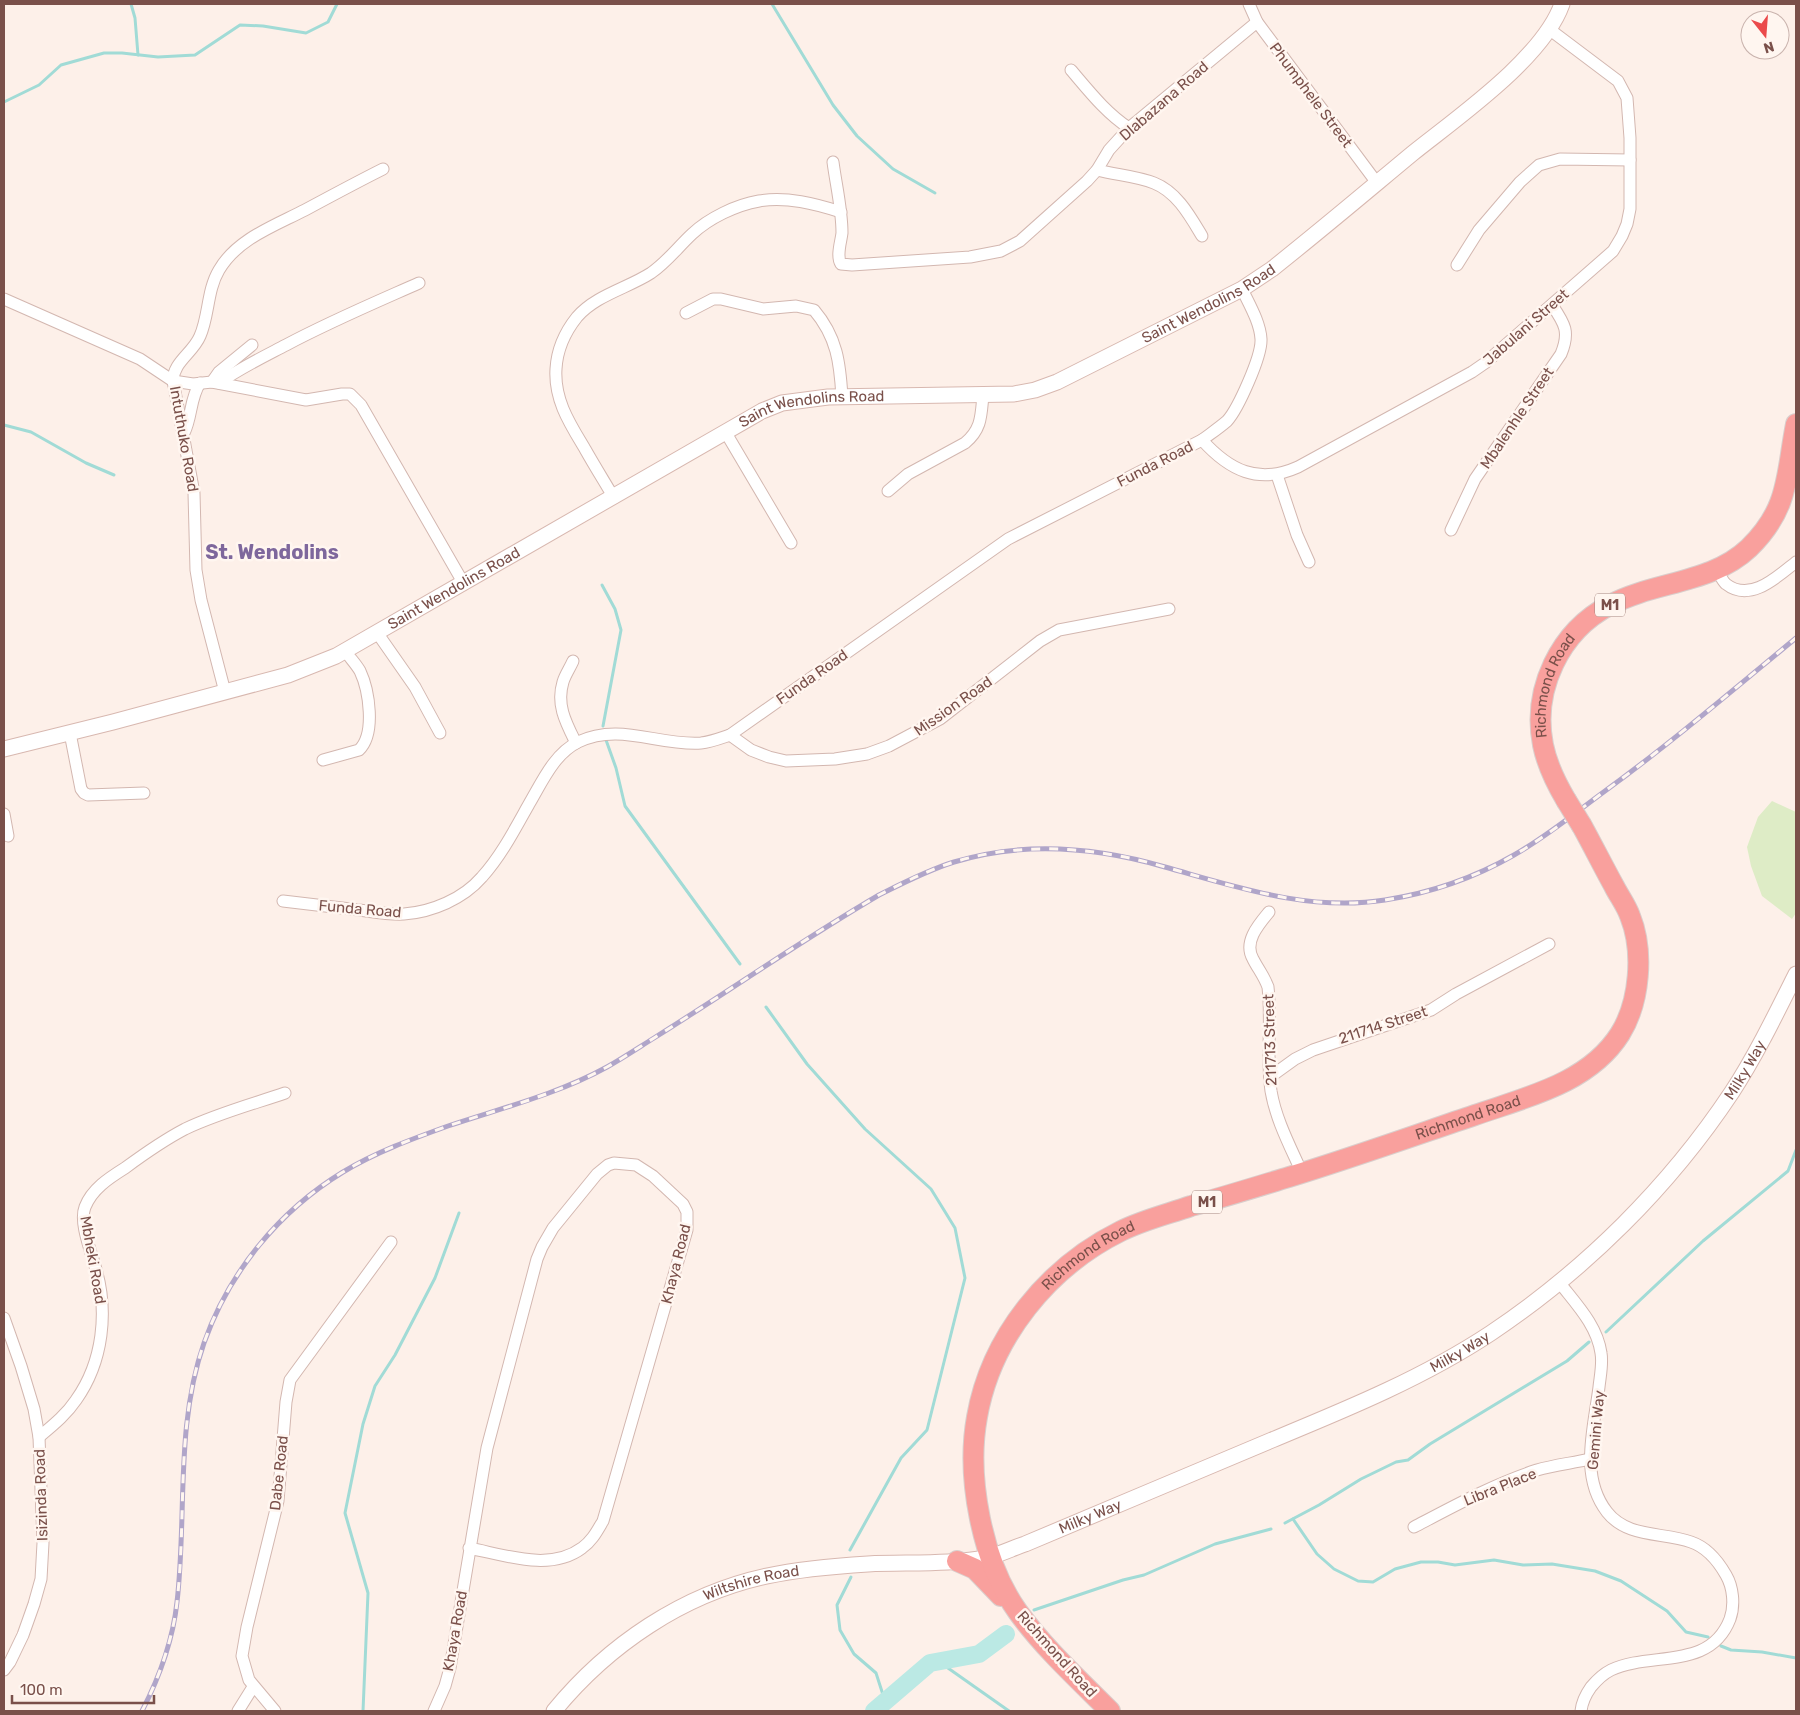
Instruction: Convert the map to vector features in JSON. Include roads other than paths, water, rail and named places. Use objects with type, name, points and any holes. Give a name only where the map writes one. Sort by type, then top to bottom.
[{"type":"highway","name":"Richmond Road","points":[[1110,1711],[1058,1659],[1016,1609],[990,1557],[978,1509],[974,1472],[974,1428],[981,1393],[992,1362],[1014,1323],[1034,1298],[1058,1274],[1090,1248],[1122,1230],[1156,1217],[1302,1173],[1546,1091],[1584,1070],[1610,1048],[1622,1031],[1633,1005],[1637,987],[1638,968],[1636,942],[1631,917],[1582,826],[1552,776],[1543,744],[1541,711],[1546,681],[1558,654],[1572,634],[1611,604],[1717,570],[1750,547],[1765,531],[1779,510],[1787,484],[1796,424]]},
{"type":"highway","points":[[957,1561],[975,1568],[1016,1609]]},
{"type":"street","name":"Phumphele Street","points":[[1249,4],[1257,22],[1377,183]]},
{"type":"street","name":"Saint Wendolins Road","points":[[4,749],[288,675],[346,652],[762,411],[782,403],[808,398],[1014,394],[1057,382],[1242,289],[1272,269],[1501,81],[1522,61],[1549,28],[1562,4]]},
{"type":"street","name":"Dlabazana Road","points":[[841,212],[842,232],[839,257],[841,264],[852,265],[970,257],[1001,251],[1020,241],[1098,170],[1110,150],[1129,128],[1257,22]]},
{"type":"street","name":"Jabulani Street","points":[[1202,440],[1216,455],[1240,470],[1264,475],[1276,475],[1298,467],[1472,372],[1485,363],[1613,251],[1627,224],[1630,208],[1629,104],[1618,82],[1549,28]]},
{"type":"street","points":[[1071,70],[1115,119],[1129,128]]},
{"type":"street","points":[[1457,266],[1479,230],[1520,182],[1539,165],[1560,160],[1630,160]]},
{"type":"street","points":[[614,498],[564,414],[560,404],[556,386],[556,369],[559,350],[564,336],[577,317],[585,310],[649,274],[673,255],[693,233],[736,208],[759,201],[798,201],[841,212],[833,162]]},
{"type":"street","name":"Intuthuko Road","points":[[225,692],[207,626],[196,570],[195,506],[173,375],[176,367],[193,348],[201,334],[215,279],[226,259],[254,236],[383,169]]},
{"type":"street","points":[[1098,170],[1139,179],[1162,187],[1186,211],[1202,236]]},
{"type":"street","points":[[215,383],[330,322],[419,283]]},
{"type":"street","name":"Funda Road","points":[[283,901],[403,914],[437,907],[449,902],[472,886],[490,866],[551,767],[562,754],[576,743],[603,734],[615,733],[686,743],[702,743],[730,735],[1008,539],[1202,440],[1227,420],[1236,408],[1259,355],[1261,340],[1258,323],[1242,289]]},
{"type":"street","points":[[4,299],[140,359],[173,381],[215,383],[306,400],[350,394],[361,405],[464,584]]},
{"type":"street","points":[[686,313],[713,299],[721,299],[763,309],[796,306],[814,310],[832,338],[836,348],[841,374],[842,397]]},
{"type":"street","name":"Mbalenhle Street","points":[[1451,530],[1476,479],[1561,354],[1566,334],[1564,323],[1552,305]]},
{"type":"street","points":[[215,383],[219,372],[252,345]]},
{"type":"street","points":[[184,433],[195,392],[200,383]]},
{"type":"street","points":[[888,491],[908,474],[965,443],[972,437],[979,424],[983,395]]},
{"type":"street","points":[[726,433],[791,543]]},
{"type":"street","points":[[1276,475],[1297,536],[1309,562]]},
{"type":"street","points":[[1717,570],[1725,583],[1739,590],[1749,591],[1769,583],[1796,562]]},
{"type":"street","name":"Mission Road","points":[[730,735],[751,750],[770,758],[786,761],[867,754],[889,746],[940,719],[1040,642],[1060,630],[1116,618],[1169,610]]},
{"type":"street","points":[[378,634],[415,687],[440,733]]},
{"type":"street","points":[[323,760],[359,750],[368,735],[369,719],[364,684],[358,668],[346,652]]},
{"type":"street","points":[[573,661],[563,681],[560,695],[563,718],[576,743]]},
{"type":"street","points":[[70,733],[81,789],[84,793],[88,795],[144,792]]},
{"type":"street","points":[[4,814],[8,836]]},
{"type":"street","name":"211713 Street","points":[[1269,912],[1253,934],[1250,940],[1250,949],[1252,958],[1263,974],[1268,987],[1270,1077],[1277,1112],[1302,1173]]},
{"type":"street","name":"211714 Street","points":[[1270,1077],[1313,1050],[1431,1010],[1456,994],[1549,944]]},
{"type":"street","name":"Milky Way","points":[[990,1557],[1334,1414],[1418,1376],[1489,1335],[1559,1282],[1598,1249],[1634,1214],[1701,1135],[1741,1077],[1796,974]]},
{"type":"street","name":"Mbheki Road","points":[[39,1437],[59,1420],[77,1400],[90,1376],[98,1352],[102,1306],[98,1276],[88,1246],[84,1220],[84,1209],[91,1196],[117,1173],[157,1145],[187,1128],[285,1093]]},
{"type":"street","name":"Khaya Road","points":[[434,1711],[445,1686],[450,1668],[469,1548],[487,1448],[540,1253],[553,1228],[597,1174],[608,1165],[614,1163],[636,1165],[653,1176],[683,1204],[687,1212],[687,1230],[603,1520],[594,1536],[583,1548],[569,1556],[557,1559],[542,1561],[469,1548]]},
{"type":"street","name":"Dabe Road","points":[[275,1711],[253,1687],[242,1656],[243,1644],[278,1501],[286,1402],[290,1380],[387,1247]]},
{"type":"street","name":"Gemini Way","points":[[1559,1282],[1589,1320],[1602,1354],[1590,1459],[1592,1482],[1598,1497],[1607,1512],[1618,1523],[1630,1529],[1692,1542],[1705,1550],[1722,1569],[1728,1579],[1733,1597],[1731,1616],[1726,1627],[1709,1646],[1696,1653],[1632,1664],[1611,1670],[1596,1681],[1586,1694],[1580,1711]]},
{"type":"street","name":"Isizinda Road","points":[[4,1670],[23,1635],[41,1578],[43,1543],[39,1437],[34,1409],[21,1366],[5,1325]]},
{"type":"street","name":"Libra Place","points":[[1414,1527],[1464,1500],[1512,1479],[1539,1470],[1590,1459]]},
{"type":"street","name":"Wiltshire Road","points":[[554,1711],[587,1674],[632,1637],[694,1600],[717,1590],[767,1576],[797,1571],[870,1564],[957,1561],[990,1557]]},
{"type":"street","points":[[238,1711],[253,1687]]},
{"type":"waterway","points":[[131,4],[135,18],[138,55]]},
{"type":"waterway","points":[[4,102],[39,85],[61,65],[104,53],[158,57],[195,55],[240,25],[263,26],[306,33],[328,22],[337,4]]},
{"type":"waterway","points":[[772,4],[833,105],[857,136],[893,169],[935,193]]},
{"type":"waterway","points":[[4,425],[31,432],[86,463],[114,475]]},
{"type":"waterway","points":[[602,585],[615,609],[621,630],[603,726]]},
{"type":"waterway","points":[[606,740],[616,768],[625,806],[740,964]]},
{"type":"waterway","points":[[766,1007],[807,1064],[865,1129],[931,1189],[955,1228],[965,1278],[927,1430],[901,1458],[850,1550]]},
{"type":"waterway","points":[[1606,1332],[1703,1241],[1788,1171],[1796,1150]]},
{"type":"waterway","points":[[363,1711],[368,1593],[345,1513],[363,1424],[375,1386],[395,1355],[435,1278],[459,1213]]},
{"type":"waterway","points":[[1285,1523],[1361,1479],[1396,1462],[1408,1460],[1430,1444],[1567,1361],[1589,1342]]},
{"type":"waterway","points":[[1293,1519],[1317,1554],[1334,1569],[1358,1581],[1373,1582],[1395,1569],[1421,1562],[1455,1565],[1494,1560],[1523,1565],[1552,1564],[1595,1571],[1621,1581],[1667,1611],[1686,1632],[1708,1637]]},
{"type":"waterway","points":[[1034,1610],[1123,1580],[1144,1575],[1215,1544],[1271,1529]]},
{"type":"waterway","points":[[851,1577],[837,1605],[840,1630],[854,1654],[876,1673],[885,1701]]},
{"type":"waterway","points":[[874,1711],[930,1663],[979,1654],[1006,1634]]},
{"type":"waterway","points":[[1721,1646],[1731,1650],[1762,1652],[1796,1658]]},
{"type":"waterway","points":[[938,1661],[1009,1711]]},
{"type":"railway","points":[[142,1711],[164,1658],[175,1616],[180,1570],[185,1439],[195,1374],[204,1343],[227,1292],[259,1246],[298,1205],[343,1172],[368,1158],[408,1141],[549,1093],[588,1077],[630,1053],[879,895],[944,865],[980,855],[1033,849],[1086,851],[1139,860],[1274,896],[1329,903],[1385,900],[1451,884],[1499,863],[1549,833],[1630,773],[1796,638]]},
{"type":"district","name":"St. Wendolins","points":[[272,552]]}]
